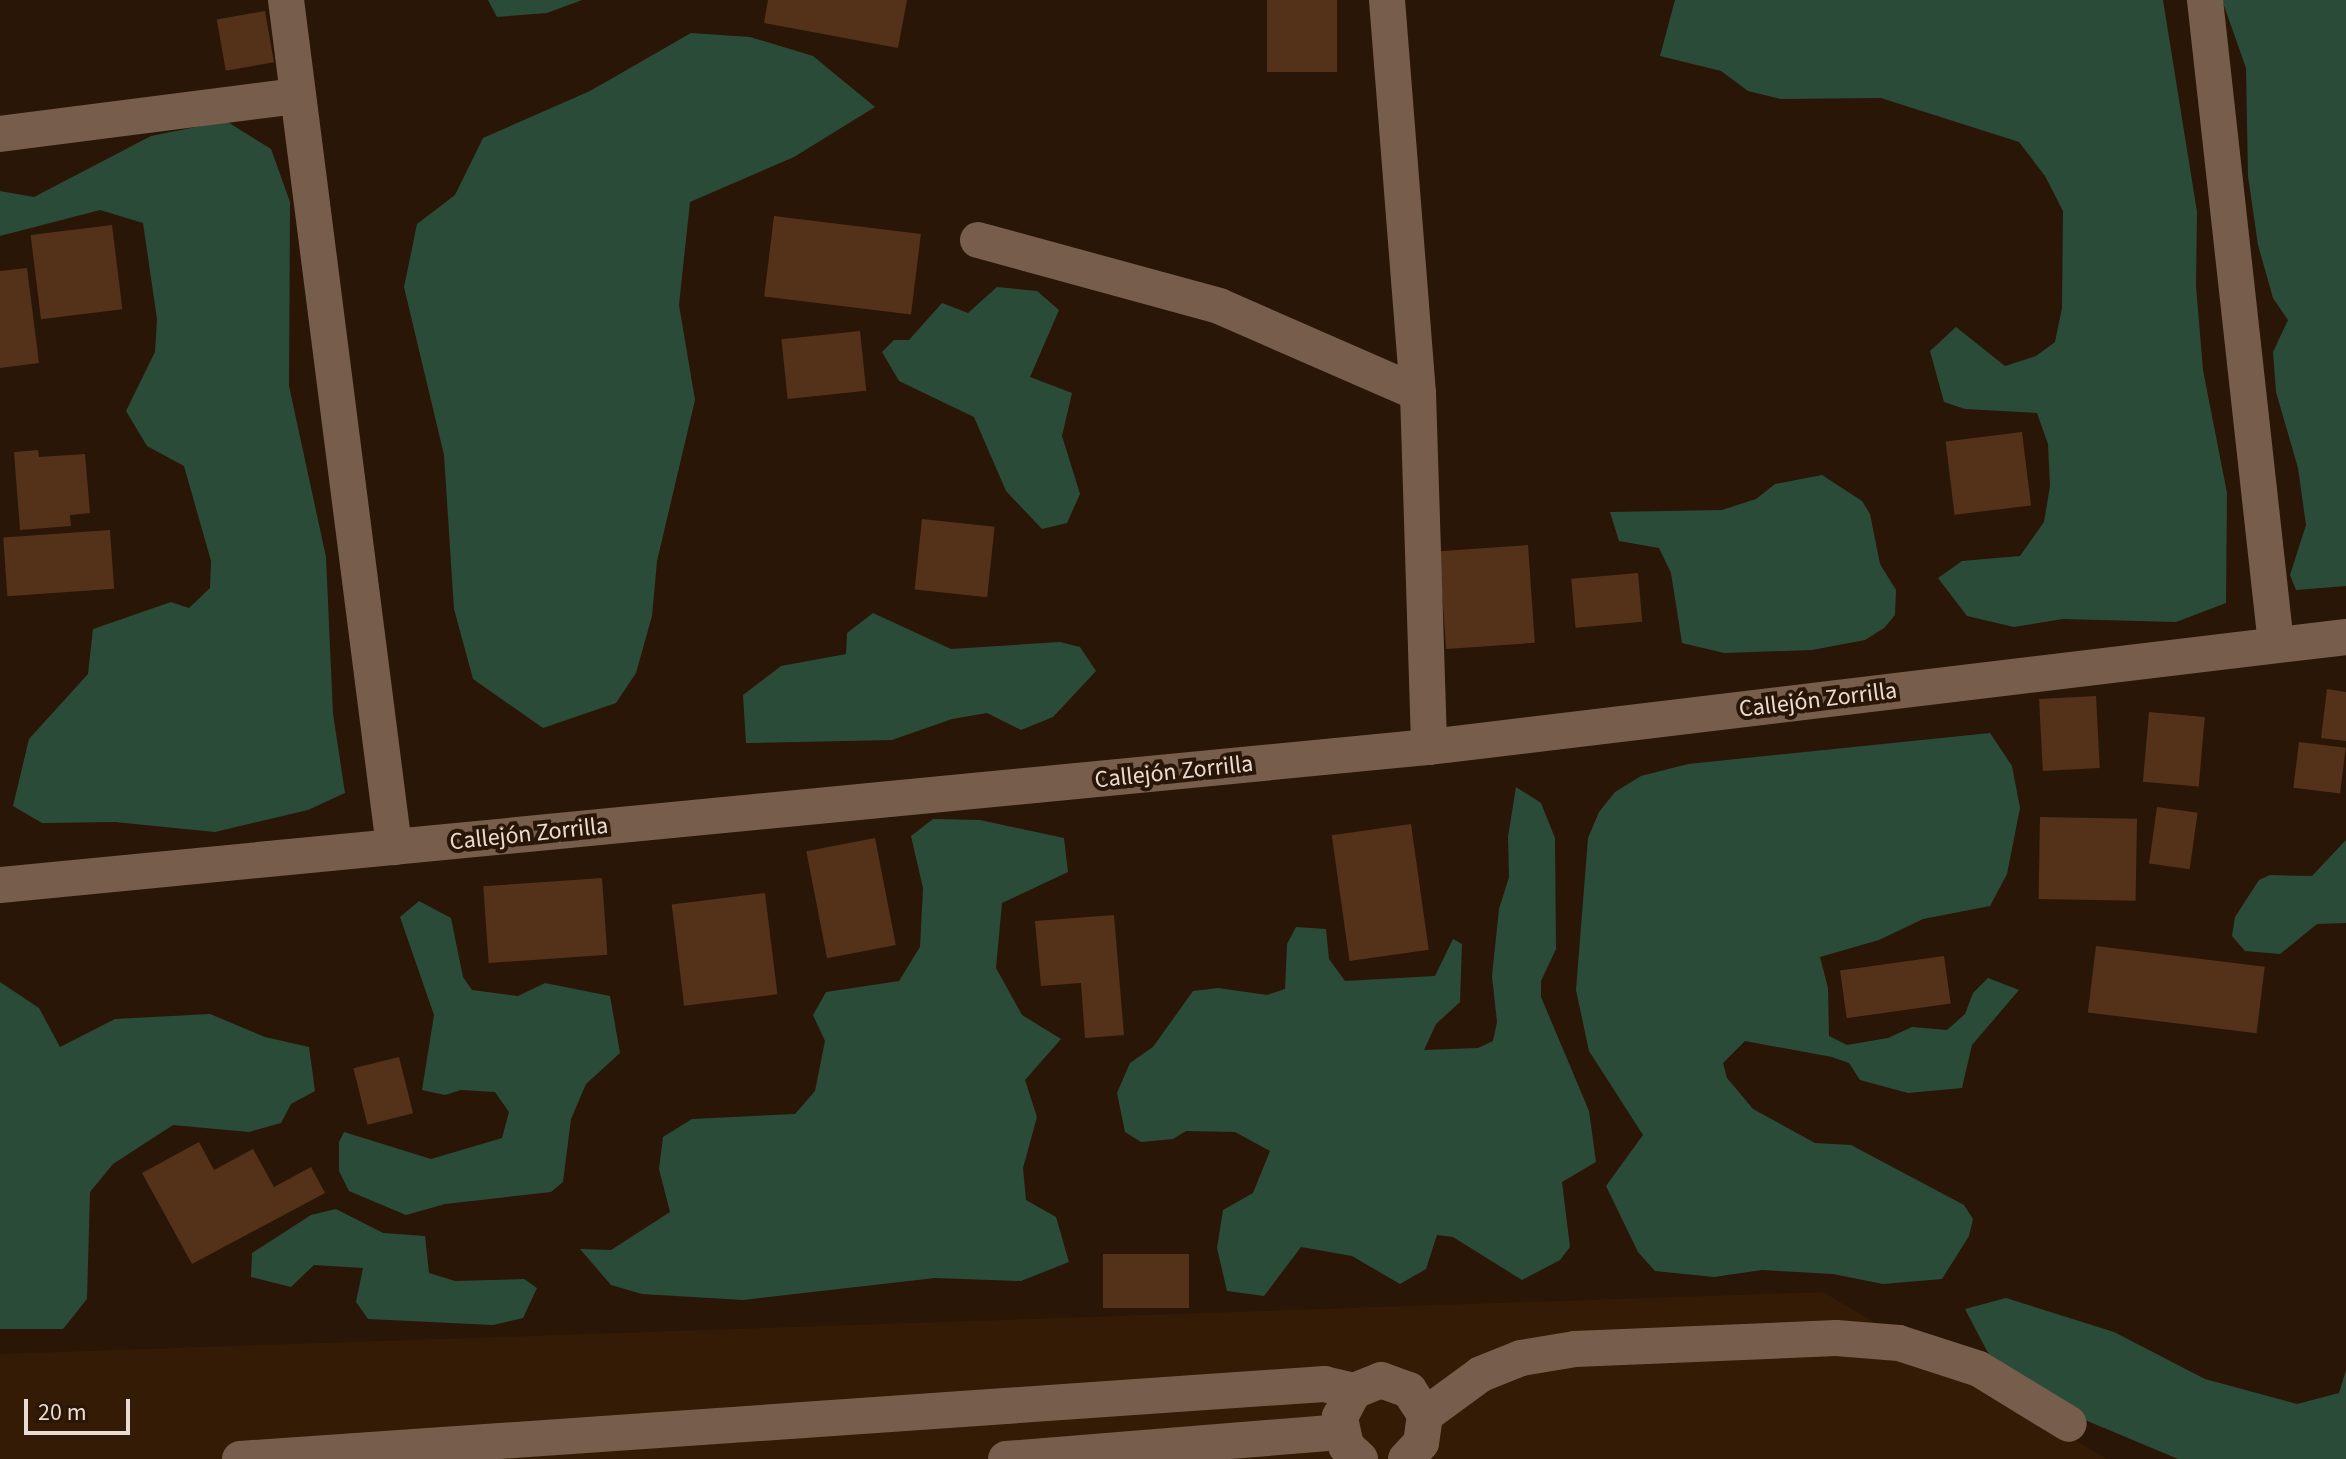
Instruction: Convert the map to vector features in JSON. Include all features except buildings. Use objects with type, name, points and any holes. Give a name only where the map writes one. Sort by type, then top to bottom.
[{"type":"street","points":[[286,0],[394,847]]},
{"type":"street","points":[[1387,0],[1418,393],[1429,747]]},
{"type":"street","points":[[2205,0],[2276,644]]},
{"type":"street","points":[[0,134],[298,96]]},
{"type":"street","points":[[978,240],[1219,306],[1418,393]]},
{"type":"street","name":"Callejón Zorrilla","points":[[0,885],[1429,747],[2346,637]]},
{"type":"street","points":[[1425,1415],[1481,1374],[1521,1358],[1575,1349],[1836,1338],[1899,1343],[1979,1369],[2069,1424]]},
{"type":"street","points":[[1006,1459],[1353,1452],[1344,1403],[1354,1391],[1381,1380],[1396,1383],[1419,1400],[1425,1415],[1425,1430],[1410,1458]]},
{"type":"street","points":[[240,1459],[1324,1384],[1354,1391]]},
{"type":"shaded area","points":[[1823,1292],[2107,1459],[0,1459],[0,1354]]},
{"type":"green space","points":[[488,0],[582,0],[547,13],[497,17]]},
{"type":"green space","points":[[1675,0],[2163,0],[2197,212],[2196,286],[2203,370],[2227,493],[2226,603],[2176,622],[2063,619],[2014,627],[1967,616],[1938,578],[1962,561],[2020,556],[2044,522],[2050,486],[2048,444],[2037,413],[1965,409],[1944,402],[1930,351],[1956,327],[2005,366],[2036,356],[2055,342],[2062,308],[2063,211],[2045,176],[2019,142],[1881,98],[1781,99],[1748,91],[1721,71],[1660,56]]},
{"type":"green space","points":[[2222,0],[2346,0],[2346,586],[2296,590],[2290,575],[2306,525],[2298,468],[2276,392],[2273,352],[2288,320],[2273,298],[2258,245],[2248,176],[2246,68]]},
{"type":"green space","points":[[691,33],[750,37],[813,56],[875,107],[794,157],[690,202],[679,305],[695,400],[657,561],[652,616],[636,673],[616,703],[543,728],[473,679],[454,609],[444,455],[404,287],[417,224],[455,195],[483,138],[590,91]]},
{"type":"green space","points":[[226,121],[271,149],[290,202],[289,386],[326,557],[333,714],[345,793],[308,810],[215,832],[115,822],[42,823],[13,806],[29,739],[88,674],[93,629],[171,602],[189,608],[210,588],[211,561],[184,466],[147,446],[126,411],[155,352],[157,319],[143,223],[100,210],[0,236],[0,191],[34,197],[151,136]]},
{"type":"green space","points":[[997,287],[1037,291],[1059,310],[1030,377],[1072,393],[1062,436],[1080,494],[1067,523],[1042,529],[1006,491],[974,417],[899,381],[882,352],[894,340],[909,340],[942,303],[968,313]]},
{"type":"green space","points":[[1822,475],[1862,501],[1870,514],[1880,564],[1896,590],[1895,615],[1884,628],[1865,640],[1812,650],[1724,653],[1682,643],[1671,573],[1659,548],[1619,541],[1610,512],[1722,510],[1756,499],[1775,484]]},
{"type":"green space","points":[[873,613],[951,649],[1060,642],[1080,647],[1096,671],[1053,717],[1021,730],[987,713],[952,719],[892,740],[746,743],[743,695],[781,666],[846,654],[847,633]]},
{"type":"green space","points":[[1990,733],[2012,766],[2020,808],[2007,874],[1990,906],[1923,919],[1879,940],[1820,957],[1828,988],[1829,1036],[1847,1045],[1888,1038],[1912,1027],[1947,1030],[1965,1014],[1973,993],[1988,978],[2019,990],[1972,1045],[1962,1088],[1908,1093],[1860,1080],[1849,1063],[1832,1057],[1745,1041],[1723,1063],[1727,1078],[1753,1109],[1815,1143],[1851,1145],[1964,1205],[1973,1219],[1969,1236],[1942,1279],[1883,1284],[1833,1274],[1762,1270],[1714,1277],[1655,1271],[1638,1252],[1606,1186],[1643,1135],[1589,1051],[1576,990],[1588,838],[1599,812],[1615,792],[1641,776],[1688,764]]},
{"type":"green space","points":[[1516,787],[1541,803],[1555,838],[1556,949],[1541,981],[1541,997],[1589,1111],[1596,1162],[1562,1182],[1570,1247],[1560,1260],[1522,1280],[1453,1237],[1437,1235],[1426,1269],[1400,1284],[1352,1256],[1301,1247],[1264,1296],[1227,1291],[1217,1248],[1223,1210],[1253,1193],[1270,1151],[1235,1132],[1186,1131],[1173,1139],[1141,1142],[1125,1132],[1117,1093],[1130,1063],[1153,1047],[1193,991],[1218,988],[1267,995],[1285,989],[1287,944],[1296,927],[1326,929],[1329,959],[1345,981],[1435,976],[1453,939],[1462,944],[1460,1002],[1436,1024],[1424,1050],[1478,1048],[1493,1041],[1497,1022],[1492,976],[1499,909],[1509,877],[1508,837]]},
{"type":"green space","points":[[933,819],[980,820],[1064,838],[1068,872],[1002,903],[996,968],[1022,1015],[1061,1039],[1025,1080],[1037,1117],[1023,1168],[1026,1200],[1056,1217],[1069,1262],[1021,1281],[935,1278],[743,1300],[642,1294],[611,1285],[580,1249],[611,1250],[670,1212],[659,1169],[663,1137],[692,1119],[795,1114],[815,1091],[825,1041],[813,1015],[826,992],[899,981],[920,947],[923,888],[911,836]]},
{"type":"green space","points":[[2346,840],[2346,923],[2317,924],[2280,954],[2245,951],[2232,936],[2235,917],[2259,880],[2270,875],[2312,876]]},
{"type":"green space","points":[[419,901],[451,918],[463,977],[472,990],[518,996],[545,983],[610,996],[620,1053],[586,1084],[571,1119],[563,1182],[551,1192],[445,1204],[406,1215],[349,1191],[339,1171],[339,1142],[344,1132],[431,1159],[502,1138],[509,1112],[495,1092],[461,1090],[445,1095],[422,1090],[434,1015],[400,917]]},
{"type":"green space","points":[[0,982],[39,1008],[60,1047],[115,1019],[210,1014],[265,1037],[309,1047],[315,1091],[291,1104],[281,1123],[249,1132],[173,1125],[113,1164],[90,1192],[87,1299],[63,1329],[0,1329]]},
{"type":"green space","points":[[336,1209],[383,1233],[425,1236],[429,1273],[455,1281],[524,1279],[537,1288],[523,1318],[493,1325],[368,1319],[356,1302],[363,1268],[314,1265],[291,1287],[251,1277],[252,1253],[311,1215]]},
{"type":"green space","points":[[2006,1298],[2114,1332],[2205,1379],[2297,1404],[2339,1393],[2346,1370],[2346,1459],[2178,1459],[2078,1417],[2013,1380],[1987,1351],[1965,1309]]}]
